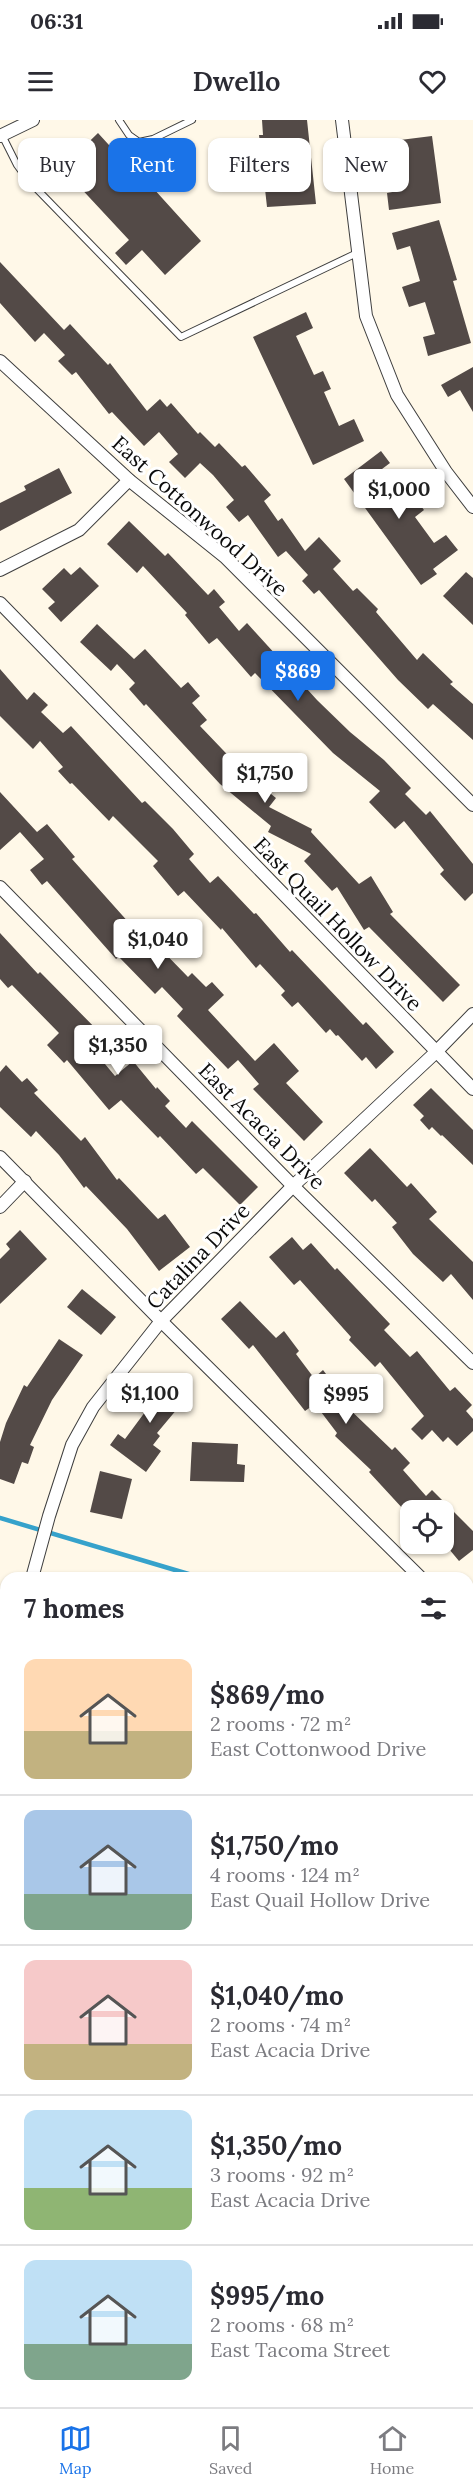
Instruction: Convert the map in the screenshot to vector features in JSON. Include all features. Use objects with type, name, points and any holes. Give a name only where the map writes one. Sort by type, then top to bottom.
[{"type":"street","points":[[1,136],[33,120]]},
{"type":"street","points":[[342,120],[366,316],[397,395],[446,472],[473,507]]},
{"type":"street","name":"East Cottonwood Drive","points":[[0,361],[129,480],[225,558],[473,805]]},
{"type":"street","points":[[0,570],[79,530],[129,480]]},
{"type":"street","name":"East Quail Hollow Drive","points":[[0,603],[435,1053],[473,1089]]},
{"type":"street","name":"East Acacia Drive","points":[[0,887],[293,1186],[473,1363]]},
{"type":"street","name":"Catalina Drive","points":[[34,1572],[72,1445],[93,1407],[161,1321],[293,1186],[435,1053],[473,1014]]},
{"type":"street","points":[[0,1157],[161,1321],[415,1572]]},
{"type":"street","points":[[0,1207],[25,1180]]},
{"type":"lane","points":[[119,120],[135,141],[144,142],[192,120]]},
{"type":"lane","points":[[1,136],[28,180],[181,337],[358,253]]},
{"type":"building","points":[[262,120],[307,120],[309,138],[259,138],[259,135],[263,135]]},
{"type":"building","points":[[98,133],[108,144],[108,192],[157,192],[201,241],[165,275],[142,250],[126,265],[115,253],[129,240],[84,192],[96,192],[96,138],[93,138]]},
{"type":"building","points":[[432,136],[441,203],[389,210],[387,193],[409,192],[409,139]]},
{"type":"building","points":[[311,157],[316,204],[267,207],[265,192],[311,192]]},
{"type":"building","points":[[439,220],[457,280],[453,281],[471,343],[428,356],[423,337],[435,334],[425,302],[409,307],[402,287],[420,281],[410,246],[397,250],[392,233]]},
{"type":"building","points":[[0,262],[64,330],[70,324],[108,365],[110,363],[147,411],[160,399],[167,407],[171,403],[198,434],[200,432],[215,447],[219,443],[242,467],[245,465],[271,495],[264,501],[278,521],[282,518],[305,551],[319,537],[341,561],[333,569],[353,591],[357,588],[378,609],[376,612],[417,660],[423,653],[453,682],[450,684],[473,704],[473,740],[433,704],[428,709],[398,680],[319,590],[314,594],[302,581],[308,575],[286,551],[278,557],[248,515],[239,522],[226,507],[234,500],[200,463],[185,478],[169,462],[178,454],[159,432],[144,446],[112,412],[109,414],[76,372],[72,375],[58,361],[65,355],[44,333],[35,342],[0,303]]},
{"type":"building","points":[[306,312],[313,328],[296,336],[314,375],[323,371],[331,389],[324,392],[339,426],[354,419],[364,441],[313,465],[253,337]]},
{"type":"building","points":[[473,367],[473,412],[460,390],[448,397],[441,385]]},
{"type":"building","points":[[381,451],[390,463],[378,472],[400,501],[411,493],[424,510],[415,517],[434,543],[446,535],[458,550],[433,569],[437,574],[421,585],[344,479]]},
{"type":"building","points":[[59,468],[72,493],[0,531],[0,503],[26,490],[24,486]]},
{"type":"building","points":[[129,521],[165,556],[168,553],[208,595],[214,589],[225,602],[219,607],[239,631],[247,623],[317,700],[350,732],[384,760],[411,788],[405,794],[426,815],[430,811],[473,864],[473,893],[465,901],[440,874],[444,870],[404,821],[395,829],[369,802],[380,791],[333,753],[255,673],[251,677],[217,638],[209,644],[185,615],[187,613],[143,566],[137,573],[107,544]]},
{"type":"building","points":[[80,567],[99,586],[61,622],[48,608],[55,602],[42,589],[64,568],[71,575]]},
{"type":"building","points":[[466,572],[473,578],[473,625],[443,596]]},
{"type":"building","points":[[97,624],[134,659],[145,649],[181,688],[188,682],[200,696],[192,703],[207,720],[200,726],[244,772],[276,798],[269,807],[312,829],[311,832],[359,884],[371,876],[393,912],[390,914],[460,985],[443,1002],[369,927],[364,930],[337,887],[332,891],[304,861],[311,854],[268,832],[271,826],[220,784],[146,704],[144,706],[129,689],[135,683],[117,664],[111,671],[80,642]]},
{"type":"building","points":[[0,669],[27,700],[34,692],[48,705],[41,712],[63,733],[71,726],[142,803],[145,801],[173,829],[194,854],[189,859],[210,883],[218,876],[363,1025],[366,1022],[394,1052],[376,1069],[366,1057],[362,1061],[330,1029],[326,1033],[298,1002],[292,1007],[281,995],[285,991],[260,964],[256,968],[222,928],[221,930],[184,891],[178,896],[153,866],[158,861],[113,816],[109,821],[72,783],[70,784],[58,771],[63,767],[40,741],[33,749],[0,716]]},
{"type":"building","points":[[0,792],[37,832],[47,824],[75,857],[72,859],[147,943],[151,939],[188,977],[192,973],[206,987],[212,982],[224,995],[208,1010],[255,1061],[274,1043],[299,1071],[286,1083],[323,1122],[304,1141],[253,1089],[259,1084],[238,1060],[228,1069],[177,1016],[183,1009],[162,987],[155,994],[119,957],[116,959],[47,881],[42,885],[30,870],[44,859],[20,832],[0,850]]},
{"type":"building","points":[[0,933],[38,974],[40,972],[107,1040],[95,1052],[115,1076],[133,1061],[156,1089],[157,1087],[170,1101],[165,1106],[186,1128],[192,1121],[258,1187],[240,1205],[203,1168],[196,1174],[121,1100],[109,1110],[67,1060],[64,1063],[47,1045],[59,1033],[12,985],[8,988],[0,979]]},
{"type":"building","points":[[6,1065],[22,1082],[27,1078],[38,1090],[34,1093],[81,1141],[85,1137],[117,1180],[119,1178],[158,1219],[165,1214],[190,1247],[159,1271],[127,1229],[86,1186],[84,1188],[59,1155],[36,1131],[31,1137],[0,1107],[0,1072]]},
{"type":"building","points":[[431,1088],[473,1130],[473,1165],[442,1135],[432,1127],[429,1130],[420,1120],[424,1116],[413,1105]]},
{"type":"building","points":[[370,1148],[407,1187],[411,1183],[437,1212],[429,1219],[473,1262],[473,1300],[451,1274],[443,1282],[413,1254],[392,1227],[397,1223],[375,1199],[372,1202],[344,1173]]},
{"type":"building","points":[[20,1230],[47,1259],[0,1304],[0,1259],[10,1249],[6,1244]]},
{"type":"building","points":[[292,1237],[303,1250],[311,1243],[390,1324],[384,1330],[410,1357],[417,1351],[450,1391],[455,1387],[472,1405],[466,1411],[473,1419],[473,1431],[457,1446],[448,1437],[443,1442],[432,1430],[422,1440],[411,1429],[424,1416],[380,1362],[375,1367],[349,1340],[351,1337],[300,1280],[294,1285],[269,1257]]},
{"type":"building","points":[[82,1289],[116,1317],[101,1335],[67,1307]]},
{"type":"building","points":[[240,1301],[276,1338],[284,1331],[299,1351],[296,1354],[314,1378],[323,1370],[345,1399],[342,1402],[392,1450],[395,1447],[410,1463],[403,1470],[426,1496],[432,1490],[442,1500],[400,1500],[400,1506],[369,1472],[371,1470],[335,1436],[337,1433],[315,1404],[305,1411],[253,1345],[249,1349],[221,1319]]},
{"type":"building","points":[[59,1339],[83,1355],[52,1400],[30,1445],[34,1447],[28,1464],[22,1462],[14,1484],[0,1479],[0,1442],[6,1423],[24,1385],[27,1387]]},
{"type":"building","points":[[166,1377],[188,1396],[157,1433],[160,1436],[153,1445],[161,1451],[146,1472],[110,1445],[118,1434],[125,1439],[145,1412],[133,1403],[145,1389],[151,1394]]},
{"type":"building","points":[[192,1442],[238,1444],[237,1464],[245,1465],[244,1482],[190,1481]]},
{"type":"building","points":[[100,1471],[132,1479],[122,1519],[90,1512]]},
{"type":"building","points":[[454,1512],[473,1531],[473,1550],[459,1561],[453,1554]]},
{"type":"waterway","points":[[0,1518],[182,1572]]}]
